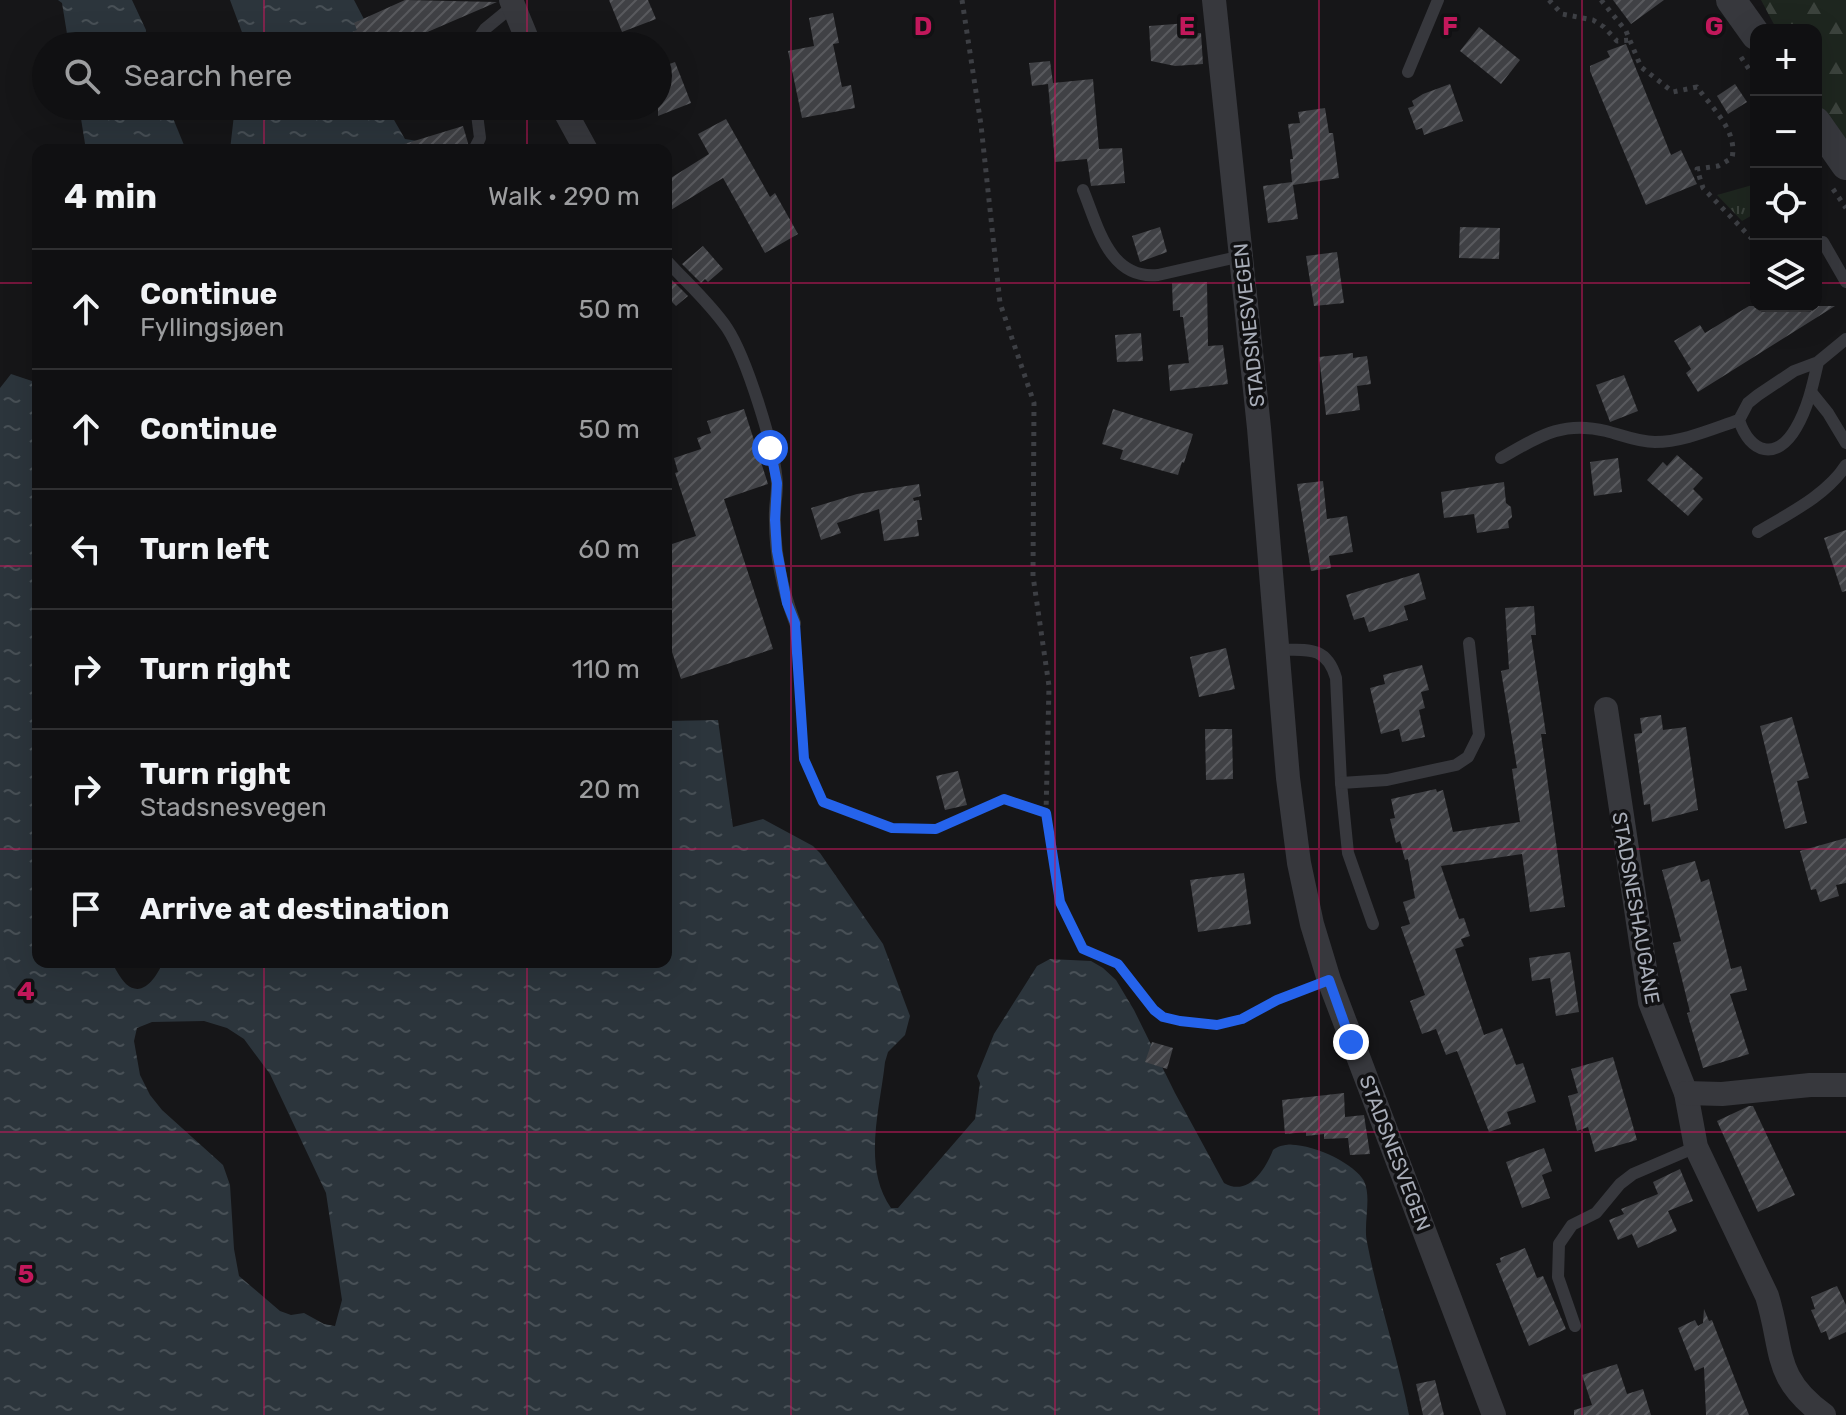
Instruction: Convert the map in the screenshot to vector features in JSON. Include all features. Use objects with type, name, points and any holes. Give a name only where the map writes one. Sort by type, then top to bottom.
[{"type":"street","name":"STADSNESVEGEN","points":[[1214,0],[1242,256],[1288,778],[1299,863],[1312,924],[1329,980],[1494,1415]]},
{"type":"street","points":[[1731,0],[1750,27]]},
{"type":"street","points":[[512,3],[524,32]]},
{"type":"street","points":[[570,120],[583,144]]},
{"type":"street","points":[[1822,131],[1846,165]]},
{"type":"street","name":"STADSNESHAUGANE","points":[[1606,709],[1650,1002],[1686,1093],[1696,1147],[1767,1296],[1779,1359],[1786,1376],[1796,1392],[1824,1415]]},
{"type":"street","points":[[1686,1093],[1722,1094],[1810,1085],[1846,1085]]},
{"type":"lane","points":[[1408,72],[1438,0]]},
{"type":"lane","points":[[483,32],[512,3]]},
{"type":"lane","points":[[477,144],[480,138],[478,120]]},
{"type":"lane","points":[[1083,190],[1109,250],[1131,273],[1158,275],[1242,256]]},
{"type":"lane","points":[[1823,242],[1846,282]]},
{"type":"lane","points":[[672,267],[729,330],[743,362],[770,448],[777,483],[777,551],[787,603],[795,623]]},
{"type":"lane","points":[[1501,458],[1560,429],[1603,430],[1646,442],[1659,442],[1739,420],[1748,403],[1758,395],[1794,371],[1818,362],[1846,339]]},
{"type":"lane","points":[[1739,420],[1749,442],[1759,450],[1778,447],[1795,430],[1811,392],[1818,362]]},
{"type":"lane","points":[[1811,392],[1846,443]]},
{"type":"lane","points":[[1758,532],[1804,504],[1839,475],[1846,465]]},
{"type":"lane","points":[[1341,783],[1401,777],[1456,765],[1468,757],[1479,735],[1469,643]]},
{"type":"lane","points":[[1278,650],[1317,652],[1326,657],[1333,668],[1348,853],[1373,924]]},
{"type":"lane","points":[[1575,1326],[1558,1277],[1559,1244],[1572,1225],[1596,1213],[1620,1184],[1633,1174],[1696,1147]]},
{"type":"path","points":[[962,0],[981,125],[1000,303],[1034,403],[1033,576],[1049,686],[1046,813],[1060,902],[1083,949],[1118,964],[1163,1017],[1217,1025],[1242,1019],[1277,1000],[1329,980]]},
{"type":"path","points":[[1549,0],[1562,14],[1593,20],[1617,41],[1630,40]]},
{"type":"path","points":[[1601,0],[1626,31],[1641,67],[1673,92],[1697,87],[1731,133],[1734,146],[1732,158],[1718,166],[1697,169],[1703,188],[1753,240]]},
{"type":"path","points":[[795,623],[804,759],[823,802],[892,828],[936,829],[1004,799],[1046,813]]},
{"type":"green space","points":[[1761,0],[1846,0],[1846,156],[1822,112],[1822,24],[1774,24]]},
{"type":"green space","points":[[1750,186],[1750,216],[1742,221],[1717,195]]},
{"type":"water","points":[[58,0],[132,0],[146,32],[67,32],[62,3]]},
{"type":"water","points":[[230,0],[354,0],[366,23],[362,32],[242,32]]},
{"type":"water","points":[[81,120],[174,120],[184,144],[85,144]]},
{"type":"water","points":[[233,120],[394,120],[405,139],[425,144],[231,144]]},
{"type":"water","points":[[11,374],[32,381],[32,968],[115,968],[126,984],[138,989],[149,984],[160,968],[672,968],[672,721],[718,720],[733,827],[763,819],[813,846],[820,853],[883,944],[910,1016],[905,1035],[888,1052],[885,1062],[875,1137],[877,1174],[891,1208],[898,1208],[975,1119],[980,1083],[977,1076],[994,1034],[1037,966],[1050,959],[1091,961],[1116,980],[1134,1010],[1224,1183],[1241,1187],[1248,1184],[1260,1173],[1273,1150],[1294,1145],[1335,1157],[1364,1181],[1367,1242],[1409,1415],[0,1415],[0,388]],"holes":[[[204,1021],[227,1028],[244,1039],[270,1074],[326,1193],[342,1300],[335,1326],[324,1324],[304,1313],[291,1315],[280,1311],[239,1276],[230,1185],[223,1165],[162,1110],[150,1095],[140,1075],[134,1041],[137,1028],[152,1022]]]},
{"type":"building","points":[[405,0],[497,2],[427,32],[352,32],[357,30],[354,23]]},
{"type":"building","points":[[609,0],[648,0],[656,19],[622,32]]},
{"type":"building","points":[[1613,0],[1664,0],[1631,24]]},
{"type":"building","points":[[833,13],[839,43],[833,44],[842,87],[851,85],[855,108],[802,118],[788,51],[814,46],[809,18]]},
{"type":"building","points":[[1188,23],[1188,34],[1201,33],[1203,64],[1175,66],[1151,61],[1149,26]]},
{"type":"building","points":[[1479,27],[1520,60],[1501,84],[1460,51]]},
{"type":"building","points":[[1626,44],[1671,155],[1681,150],[1697,184],[1646,205],[1590,71],[1590,66],[1610,57],[1607,51]]},
{"type":"building","points":[[1050,61],[1053,83],[1093,79],[1099,149],[1122,148],[1125,183],[1091,186],[1087,159],[1055,162],[1048,84],[1032,86],[1029,63]]},
{"type":"building","points":[[675,62],[691,103],[672,110],[672,63]]},
{"type":"building","points":[[1450,84],[1463,121],[1424,135],[1422,128],[1416,130],[1408,108],[1414,106],[1412,101],[1423,94]]},
{"type":"building","points":[[1735,84],[1747,102],[1728,114],[1717,96]]},
{"type":"building","points":[[1325,108],[1329,133],[1333,133],[1339,178],[1293,185],[1298,219],[1268,223],[1263,186],[1292,182],[1290,159],[1293,159],[1288,124],[1300,123],[1298,112]]},
{"type":"building","points":[[726,119],[770,197],[775,193],[798,234],[765,253],[723,178],[672,209],[672,177],[709,154],[698,134]]},
{"type":"building","points":[[463,126],[468,143],[468,144],[404,144]]},
{"type":"building","points":[[1160,227],[1167,252],[1140,262],[1132,236]]},
{"type":"building","points":[[1460,227],[1500,228],[1499,259],[1459,258]]},
{"type":"building","points":[[703,246],[723,269],[708,282],[705,279],[701,283],[682,264]]},
{"type":"building","points":[[1337,252],[1344,303],[1314,306],[1306,256]]},
{"type":"building","points":[[672,280],[688,296],[676,306],[672,302]]},
{"type":"building","points":[[1207,282],[1208,346],[1223,345],[1228,384],[1170,391],[1168,365],[1189,363],[1183,317],[1180,317],[1180,310],[1173,311],[1172,283]]},
{"type":"building","points":[[1749,306],[1750,312],[1822,312],[1822,306],[1835,306],[1698,392],[1686,373],[1691,369],[1674,341],[1700,325],[1705,333]]},
{"type":"building","points":[[1141,333],[1143,361],[1117,362],[1115,335]]},
{"type":"building","points":[[1353,353],[1353,358],[1367,356],[1371,384],[1357,386],[1360,410],[1326,415],[1319,357]]},
{"type":"building","points":[[1624,375],[1638,411],[1610,422],[1596,385]]},
{"type":"building","points":[[744,409],[768,484],[724,499],[773,649],[681,679],[672,652],[672,544],[696,536],[675,473],[678,472],[674,458],[701,449],[697,438],[711,433],[707,421]]},
{"type":"building","points":[[1113,409],[1193,434],[1178,475],[1120,459],[1123,450],[1102,444]]},
{"type":"building","points":[[1677,455],[1703,478],[1693,489],[1703,499],[1688,516],[1647,480],[1663,462],[1667,466]]},
{"type":"building","points":[[1618,458],[1622,492],[1594,496],[1590,462]]},
{"type":"building","points":[[1323,481],[1327,519],[1347,516],[1353,552],[1329,556],[1331,568],[1311,571],[1297,484]]},
{"type":"building","points":[[1504,482],[1506,503],[1511,507],[1509,528],[1477,533],[1474,514],[1444,518],[1441,492]]},
{"type":"building","points":[[919,484],[921,496],[913,498],[914,501],[919,500],[922,520],[917,520],[919,536],[884,541],[879,509],[837,523],[841,533],[821,540],[811,508],[857,494]]},
{"type":"building","points":[[1846,530],[1846,591],[1842,592],[1824,538]]},
{"type":"building","points":[[1419,573],[1426,599],[1404,606],[1408,620],[1369,632],[1364,617],[1354,620],[1346,595]]},
{"type":"building","points":[[1534,606],[1536,635],[1531,635],[1546,734],[1541,734],[1565,907],[1530,912],[1522,854],[1441,866],[1459,919],[1464,918],[1470,936],[1461,939],[1464,946],[1455,949],[1484,1035],[1502,1028],[1516,1065],[1523,1063],[1536,1102],[1507,1112],[1511,1124],[1489,1132],[1457,1051],[1446,1055],[1436,1029],[1422,1034],[1410,1001],[1425,995],[1401,927],[1410,924],[1403,902],[1415,898],[1408,859],[1405,860],[1400,841],[1396,843],[1390,819],[1395,818],[1391,799],[1443,790],[1453,832],[1520,822],[1512,769],[1517,768],[1501,671],[1509,669],[1505,608]]},
{"type":"building","points":[[1226,648],[1235,689],[1199,697],[1190,657]]},
{"type":"building","points":[[1422,665],[1429,690],[1421,692],[1425,708],[1419,710],[1425,737],[1402,742],[1399,729],[1381,734],[1370,688],[1385,684],[1383,675]]},
{"type":"building","points":[[1661,715],[1663,730],[1686,727],[1698,810],[1652,822],[1650,804],[1644,805],[1634,734],[1642,733],[1640,718]]},
{"type":"building","points":[[1792,717],[1809,778],[1797,781],[1807,823],[1785,829],[1760,726]]},
{"type":"building","points":[[1205,729],[1232,729],[1233,779],[1206,780]]},
{"type":"building","points":[[958,771],[967,805],[945,810],[936,776]]},
{"type":"building","points":[[1846,838],[1846,883],[1836,885],[1839,896],[1820,902],[1816,889],[1811,890],[1800,851]]},
{"type":"building","points":[[1695,861],[1701,882],[1709,879],[1731,969],[1741,966],[1747,990],[1730,994],[1749,1054],[1703,1068],[1687,1013],[1690,1012],[1673,943],[1681,941],[1662,870]]},
{"type":"building","points":[[1244,873],[1251,924],[1198,932],[1190,880]]},
{"type":"building","points":[[1570,952],[1579,1012],[1556,1016],[1550,978],[1532,981],[1529,958]]},
{"type":"building","points":[[1152,1042],[1173,1048],[1167,1069],[1145,1062]]},
{"type":"building","points":[[1613,1057],[1637,1140],[1595,1152],[1588,1127],[1577,1131],[1568,1096],[1578,1093],[1571,1069]]},
{"type":"building","points":[[1344,1093],[1345,1117],[1364,1115],[1370,1154],[1350,1155],[1348,1138],[1324,1139],[1324,1134],[1306,1136],[1306,1132],[1285,1134],[1282,1100]]},
{"type":"building","points":[[1753,1106],[1795,1195],[1758,1212],[1717,1121]]},
{"type":"building","points":[[1544,1148],[1552,1171],[1542,1175],[1550,1198],[1522,1208],[1506,1162]]},
{"type":"building","points":[[1680,1169],[1693,1201],[1668,1211],[1677,1231],[1638,1248],[1632,1234],[1618,1240],[1609,1220],[1624,1214],[1621,1209],[1658,1194],[1653,1182]]},
{"type":"building","points":[[1525,1248],[1537,1278],[1543,1276],[1566,1329],[1529,1346],[1496,1264],[1501,1262],[1500,1258]]},
{"type":"building","points":[[1837,1286],[1846,1305],[1846,1332],[1829,1340],[1826,1331],[1821,1333],[1811,1310],[1815,1309],[1811,1297]]},
{"type":"building","points":[[1704,1309],[1709,1321],[1712,1320],[1749,1415],[1706,1415],[1704,1367],[1695,1371],[1678,1328],[1695,1320],[1698,1326],[1703,1323]]},
{"type":"building","points":[[1617,1364],[1627,1394],[1643,1389],[1651,1415],[1574,1415],[1574,1410],[1592,1405],[1582,1375]]},
{"type":"building","points":[[1435,1380],[1444,1415],[1423,1415],[1416,1384]]},
{"type":"route","points":[[770,448],[777,483],[777,551],[787,603],[795,623],[804,759],[823,802],[892,828],[936,829],[1004,799],[1046,813],[1060,902],[1083,949],[1118,964],[1163,1017],[1217,1025],[1242,1019],[1277,1000],[1329,980],[1351,1042]]}]
